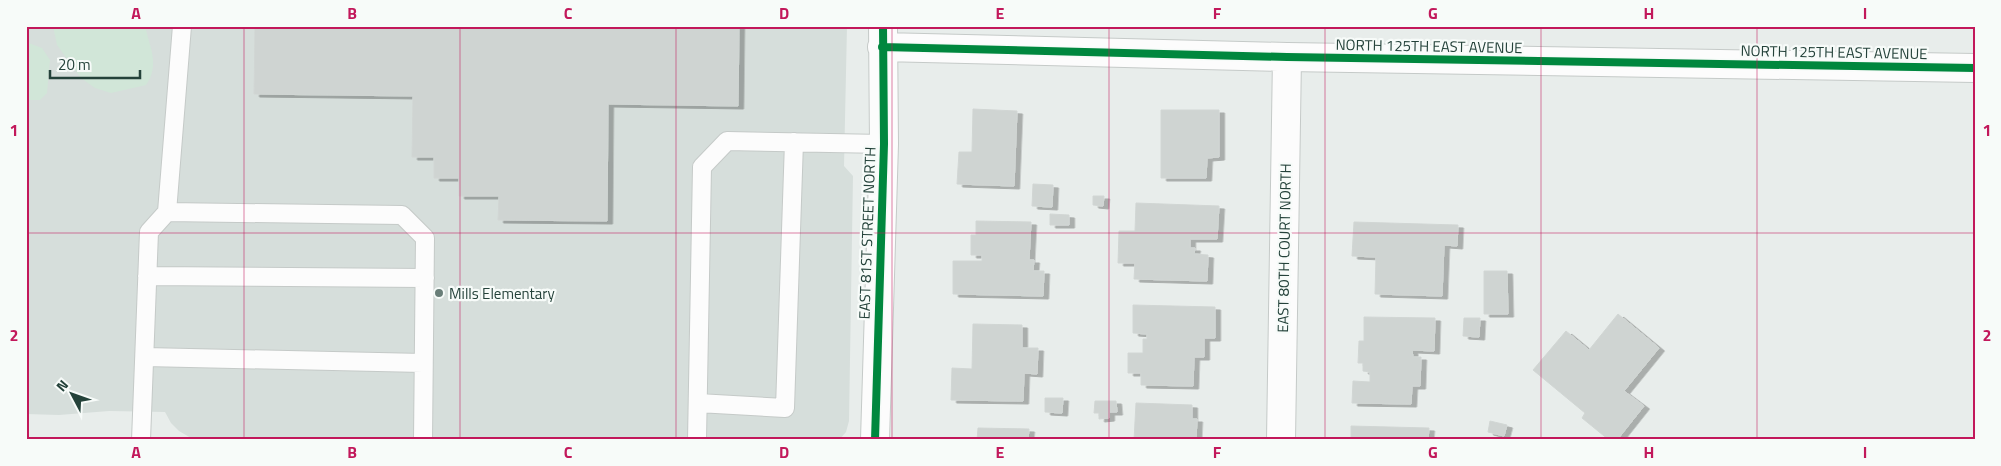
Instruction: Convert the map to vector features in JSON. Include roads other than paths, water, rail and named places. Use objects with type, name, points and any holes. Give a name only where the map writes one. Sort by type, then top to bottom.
[{"type":"street","name":"NORTH 125TH EAST AVENUE","points":[[883,37],[1287,57],[1975,68]]},
{"type":"street","name":"EAST 81ST STREET NORTH","points":[[875,440],[884,144],[883,37]]},
{"type":"street","name":"EAST 80TH COURT NORTH","points":[[1281,440],[1287,57]]},
{"type":"lane","points":[[141,440],[149,232],[167,212],[182,26]]},
{"type":"lane","points":[[697,440],[702,166],[727,140],[884,144]]},
{"type":"lane","points":[[698,402],[785,408],[794,142]]},
{"type":"lane","points":[[167,212],[402,215],[425,238],[423,440]]},
{"type":"lane","points":[[148,276],[425,278]]},
{"type":"lane","points":[[145,357],[423,363]]},
{"type":"place","name":"Mills Elementary","points":[[439,293]]}]
